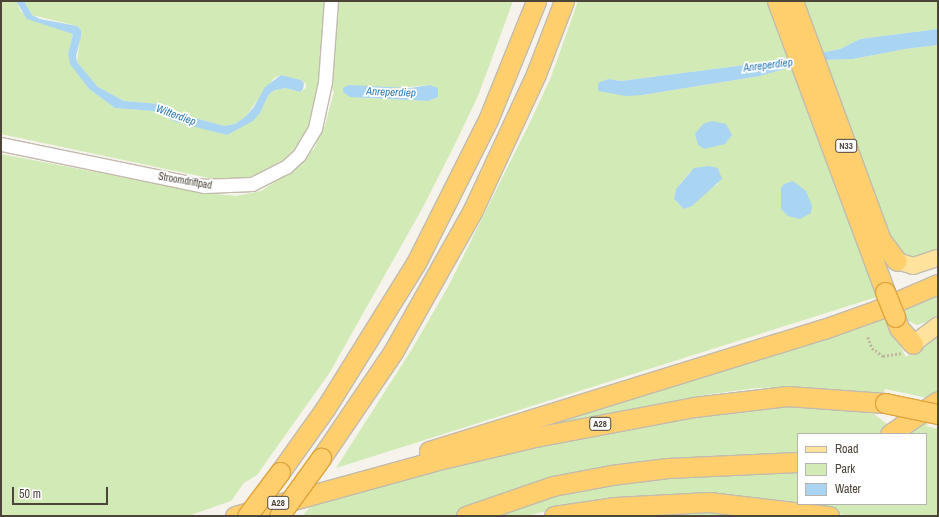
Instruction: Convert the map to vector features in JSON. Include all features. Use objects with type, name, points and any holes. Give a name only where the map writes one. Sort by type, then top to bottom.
[{"type":"highway","name":"A28","points":[[247,516],[325,409],[416,263],[476,146],[536,1]]},
{"type":"highway","name":"A28","points":[[279,516],[321,458],[393,352],[469,219],[536,74],[564,1]]},
{"type":"highway","name":"N33","points":[[777,1],[800,43],[881,240],[897,261]]},
{"type":"highway","name":"N33","points":[[793,1],[800,43]]},
{"type":"highway","name":"N33","points":[[813,76],[885,292],[899,328],[913,344]]},
{"type":"highway","name":"A28","points":[[321,490],[443,446],[824,329],[877,310],[938,284]]},
{"type":"highway","name":"A28","points":[[235,516],[321,490],[530,438],[694,406],[787,396],[884,403],[938,414]]},
{"type":"highway","points":[[891,433],[938,401]]},
{"type":"highway","points":[[466,516],[553,486],[611,475],[668,468],[797,462]]},
{"type":"highway","points":[[554,516],[615,507],[710,502],[786,509],[829,516]]},
{"type":"main road","points":[[897,261],[913,266],[938,258]]},
{"type":"main road","points":[[913,344],[938,325]]},
{"type":"street","name":"Stroomdriftpad","points":[[1,144],[204,186],[252,184],[286,167],[299,155],[315,128],[325,82],[331,1]]},
{"type":"path","points":[[868,337],[872,348],[883,356],[899,354],[913,344]]},
{"type":"green space","points":[[1,1],[16,1],[21,12],[73,34],[68,54],[89,89],[115,108],[155,111],[166,118],[227,135],[260,113],[269,94],[275,90],[286,88],[300,92],[306,88],[306,84],[301,80],[281,75],[274,78],[245,117],[235,124],[224,126],[177,113],[160,104],[124,101],[98,87],[77,62],[81,30],[77,26],[32,15],[24,1],[324,1],[318,89],[311,122],[301,142],[281,163],[257,175],[238,180],[213,179],[1,134]]},
{"type":"green space","points":[[337,1],[513,1],[478,96],[422,209],[330,372],[257,475],[244,483],[231,501],[188,516],[1,516],[1,154],[205,193],[236,196],[261,191],[292,171],[314,149],[325,125],[334,92],[331,86]],"holes":[[[430,85],[438,91],[438,97],[428,101],[368,98],[344,93]]]},
{"type":"green space","points":[[578,1],[768,1],[791,59],[621,81],[608,79],[598,83],[598,91],[642,95],[760,76],[794,66],[880,296],[336,468],[412,349],[449,285],[551,77]],"holes":[[[690,172],[719,183],[684,209],[674,199],[676,189]]]},
{"type":"green space","points":[[799,1],[938,1],[938,29],[860,39],[840,49],[821,53]]},
{"type":"green space","points":[[938,45],[938,252],[910,259],[894,249],[823,60],[853,59],[905,49]]},
{"type":"green space","points":[[938,290],[938,318],[917,325],[907,320],[901,307]]},
{"type":"green space","points":[[884,313],[906,357],[938,332],[938,394],[932,399],[885,389],[884,392],[880,393],[798,387],[756,388],[705,395],[536,427],[860,326],[863,328],[863,325]]},
{"type":"green space","points":[[790,402],[860,405],[860,411],[874,414],[891,427],[881,433],[797,433],[797,456],[497,499],[452,516],[298,516],[303,515],[315,502],[512,446],[680,413]]},
{"type":"green space","points":[[938,413],[926,426],[938,429],[938,516],[849,516],[796,505],[562,508],[525,516],[480,516],[600,481],[797,466],[797,505],[927,505],[927,433],[901,433]]},
{"type":"green space","points":[[704,511],[765,516],[612,516]]},
{"type":"water","name":"Witterdiep","points":[[16,1],[24,1],[32,15],[40,19],[77,26],[81,30],[81,36],[76,56],[77,62],[98,87],[124,101],[160,104],[177,113],[224,126],[235,124],[245,117],[254,107],[265,87],[281,75],[301,80],[304,83],[303,89],[300,92],[286,88],[275,90],[269,94],[260,113],[253,121],[227,135],[176,122],[154,111],[115,108],[89,89],[70,64],[68,54],[73,34],[27,19]]},
{"type":"water","points":[[938,29],[938,45],[905,49],[853,59],[823,60],[821,53],[840,49],[860,39]]},
{"type":"water","name":"Anreperdiep","points":[[791,59],[794,66],[760,76],[642,95],[626,96],[598,91],[598,83],[608,79],[621,81]]},
{"type":"water","name":"Anreperdiep","points":[[349,85],[410,88],[430,85],[438,88],[438,97],[428,101],[350,97],[343,92],[343,88]]},
{"type":"water","points":[[712,121],[726,124],[732,135],[725,144],[704,149],[698,145],[695,134],[703,124]]},
{"type":"water","points":[[709,166],[718,168],[722,179],[692,206],[684,209],[674,199],[676,189],[694,168]]},
{"type":"water","points":[[793,181],[806,191],[812,206],[811,213],[800,219],[788,216],[781,209],[781,188],[784,184]]}]
